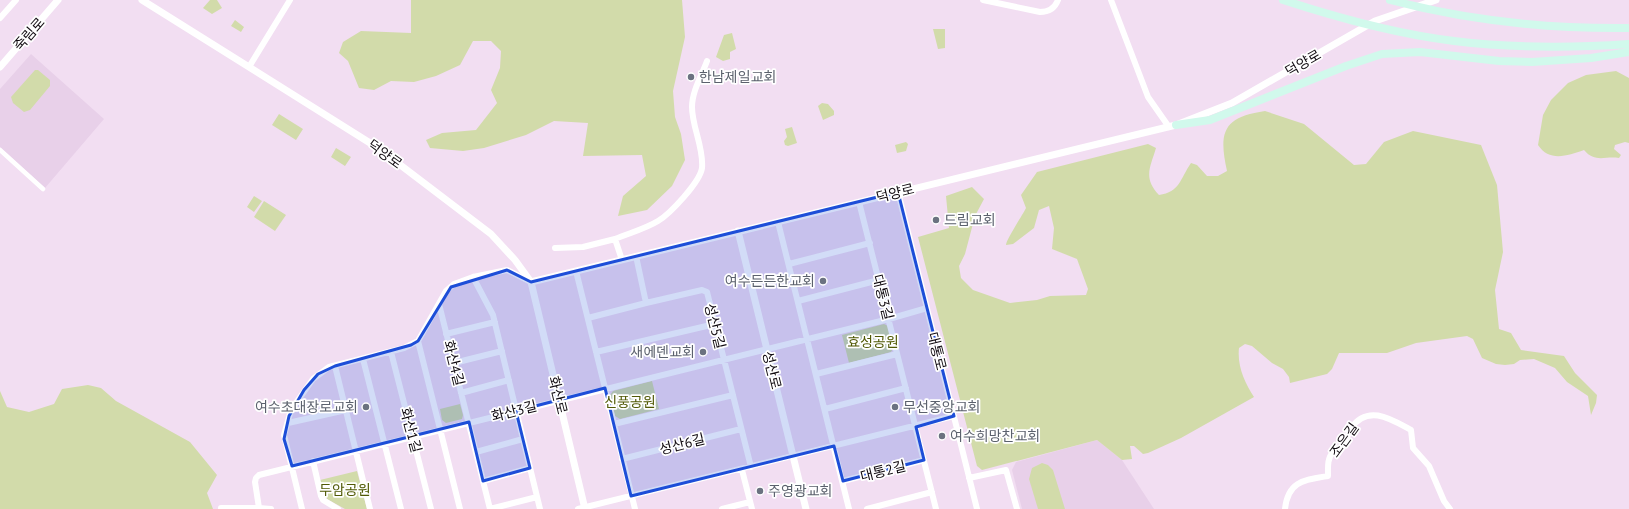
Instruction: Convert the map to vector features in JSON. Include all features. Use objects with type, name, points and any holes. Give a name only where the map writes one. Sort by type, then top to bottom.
[{"type":"main road","points":[[1283,0],[1404,33],[1454,41],[1499,45],[1564,47],[1629,44]]},
{"type":"main road","points":[[1390,0],[1433,11],[1517,24],[1562,27],[1629,28]]},
{"type":"main road","points":[[1173,126],[1210,120],[1346,66],[1382,54],[1420,52],[1499,61],[1532,62],[1591,58],[1629,52]]},
{"type":"street","points":[[0,18],[16,0]]},
{"type":"street","name":"죽림로","points":[[0,67],[58,0]]},
{"type":"street","name":"덕양로","points":[[142,0],[378,148],[491,234],[512,256],[531,282],[1173,126],[1237,100],[1375,21],[1436,0]]},
{"type":"street","points":[[249,67],[290,0]]},
{"type":"street","points":[[983,0],[1045,12],[1054,8],[1058,0]]},
{"type":"street","points":[[1111,0],[1128,40],[1148,97],[1173,126]]},
{"type":"street","points":[[555,248],[583,247],[615,238],[663,218],[685,195],[698,178],[702,168],[692,108],[693,97],[707,61]]},
{"type":"street","points":[[0,150],[43,189]]},
{"type":"street","name":"대통로","points":[[898,192],[977,509]]},
{"type":"street","name":"대통3길","points":[[859,202],[936,509]]},
{"type":"street","name":"대통2길","points":[[778,222],[849,509]]},
{"type":"street","name":"성산로","points":[[738,232],[806,509]]},
{"type":"street","points":[[615,238],[622,260]]},
{"type":"street","points":[[789,264],[870,243]]},
{"type":"street","points":[[588,318],[646,303],[636,256]]},
{"type":"street","name":"화산4길","points":[[441,429],[418,341],[446,291],[454,284],[473,277],[507,270],[531,282]]},
{"type":"street","points":[[576,271],[635,509]]},
{"type":"street","points":[[473,277],[492,311],[540,509]]},
{"type":"street","points":[[798,301],[879,280]]},
{"type":"street","name":"화산로","points":[[531,282],[583,508]]},
{"type":"street","name":"성산5길","points":[[646,303],[705,290],[751,468]]},
{"type":"street","name":"화산4길","points":[[439,304],[469,422]]},
{"type":"street","points":[[605,388],[889,319],[927,308]]},
{"type":"street","points":[[446,334],[495,322]]},
{"type":"street","points":[[596,352],[715,324]]},
{"type":"street","points":[[302,509],[284,439],[291,410],[313,379],[324,370],[404,348],[418,341]]},
{"type":"street","name":"화산1길","points":[[390,352],[431,509]]},
{"type":"street","points":[[454,363],[502,352]]},
{"type":"street","points":[[816,374],[897,354]]},
{"type":"street","points":[[363,359],[401,509]]},
{"type":"street","points":[[335,366],[370,509]]},
{"type":"street","points":[[461,393],[509,380]]},
{"type":"street","name":"화산3길","points":[[259,508],[254,482],[256,478],[292,466],[605,388]]},
{"type":"street","points":[[825,409],[906,388]]},
{"type":"street","points":[[614,424],[733,394]]},
{"type":"street","points":[[288,423],[346,410]]},
{"type":"street","name":"조은길","points":[[1285,509],[1287,498],[1294,486],[1305,480],[1328,476],[1330,458],[1333,453],[1344,444],[1352,426],[1361,418],[1374,414],[1383,415],[1411,430],[1412,448],[1429,466],[1444,501],[1450,509]]},
{"type":"street","points":[[583,508],[751,468],[834,446],[916,427],[954,416]]},
{"type":"street","points":[[469,422],[490,509],[537,497]]},
{"type":"street","points":[[441,429],[460,509]]},
{"type":"street","name":"성산6길","points":[[622,459],[741,429]]},
{"type":"street","points":[[476,452],[523,439]]},
{"type":"street","name":"대통2길","points":[[842,481],[924,460]]},
{"type":"street","points":[[313,461],[321,496],[326,502],[338,509]]},
{"type":"street","points":[[483,481],[530,468]]},
{"type":"street","points":[[742,470],[752,509]]},
{"type":"street","points":[[969,478],[1006,470],[1017,509]]},
{"type":"street","points":[[867,509],[932,492]]},
{"type":"street","points":[[722,509],[750,502]]},
{"type":"street","points":[[221,508],[271,509]]},
{"type":"highlighted area","points":[[898,192],[954,416],[916,427],[924,460],[843,481],[834,446],[631,496],[605,388],[516,411],[530,468],[483,481],[469,422],[292,466],[284,439],[289,416],[304,390],[318,374],[335,366],[411,345],[418,341],[451,287],[507,270],[531,282]]},
{"type":"shaded area","points":[[31,54],[104,119],[45,188],[0,147],[0,89]]},
{"type":"shaded area","points":[[1097,440],[1122,460],[1154,509],[1022,509],[1012,470],[1016,462]]},
{"type":"green space","points":[[210,0],[217,0],[222,8],[212,14],[203,8]]},
{"type":"green space","points":[[411,0],[682,0],[685,37],[673,91],[675,117],[681,134],[685,160],[672,186],[647,210],[618,216],[623,196],[646,176],[642,155],[583,156],[588,123],[554,121],[526,135],[484,148],[463,151],[430,148],[426,140],[442,133],[476,130],[497,103],[491,90],[500,68],[501,51],[491,41],[473,41],[460,65],[436,76],[414,82],[391,81],[374,90],[359,88],[348,61],[339,53],[343,42],[361,31],[411,33]]},
{"type":"green space","points":[[235,20],[244,27],[241,32],[231,26]]},
{"type":"green space","points":[[933,29],[945,29],[945,48],[938,49]]},
{"type":"green space","points":[[732,33],[736,49],[730,52],[730,59],[723,61],[716,57],[724,35]]},
{"type":"green space","points":[[35,70],[38,70],[50,80],[50,86],[30,110],[24,112],[13,103],[11,97]]},
{"type":"green space","points":[[1616,71],[1629,78],[1629,143],[1625,142],[1615,145],[1614,149],[1621,155],[1619,158],[1596,158],[1584,150],[1565,156],[1553,156],[1542,150],[1538,145],[1543,115],[1551,100],[1568,83],[1586,75]]},
{"type":"green space","points":[[822,103],[828,104],[834,111],[834,115],[823,120],[818,106]]},
{"type":"green space","points":[[1265,111],[1304,124],[1354,165],[1366,164],[1384,142],[1413,131],[1481,145],[1497,185],[1503,252],[1495,290],[1499,329],[1511,333],[1521,350],[1564,356],[1575,373],[1597,395],[1596,403],[1591,415],[1588,396],[1567,382],[1555,368],[1534,359],[1520,360],[1514,364],[1496,364],[1482,358],[1473,339],[1467,336],[1416,343],[1387,353],[1339,353],[1332,369],[1327,374],[1290,383],[1289,377],[1283,369],[1272,363],[1252,346],[1245,344],[1239,348],[1240,368],[1254,397],[1181,438],[1143,454],[1134,446],[1130,446],[1132,459],[1122,460],[1097,440],[982,470],[977,466],[918,237],[949,228],[946,196],[972,187],[984,199],[975,216],[965,254],[959,266],[961,278],[973,290],[1010,303],[1037,300],[1050,296],[1086,295],[1088,289],[1077,259],[1052,249],[1054,228],[1049,206],[1039,210],[1034,228],[1013,244],[1006,245],[1011,233],[1026,208],[1021,195],[1037,172],[1148,144],[1156,148],[1150,167],[1149,178],[1154,189],[1159,195],[1171,191],[1179,184],[1191,163],[1197,165],[1207,176],[1218,176],[1227,171],[1223,146],[1227,128],[1240,117]]},
{"type":"green space","points":[[279,114],[303,129],[296,140],[272,125]]},
{"type":"green space","points":[[792,127],[797,143],[788,146],[785,145],[784,141],[787,137],[785,129]]},
{"type":"green space","points":[[906,142],[908,144],[906,151],[897,153],[895,145]]},
{"type":"green space","points":[[336,148],[351,157],[345,166],[331,157]]},
{"type":"green space","points":[[254,196],[262,201],[254,212],[247,207]]},
{"type":"green space","points":[[264,201],[286,215],[275,231],[254,217]]},
{"type":"green space","name":"효성공원","points":[[884,324],[888,326],[894,347],[891,352],[849,363],[842,335]]},
{"type":"green space","name":"신풍공원","points":[[652,381],[659,409],[620,419],[615,416],[610,395],[613,391]]},
{"type":"green space","points":[[88,385],[101,388],[116,401],[190,442],[217,475],[207,493],[213,509],[0,509],[0,391],[7,407],[29,412],[54,404],[62,389]]},
{"type":"green space","points":[[460,404],[463,415],[462,419],[446,423],[442,420],[440,409]]},
{"type":"green space","points":[[1042,463],[1048,465],[1053,470],[1065,509],[1038,509],[1029,479],[1032,468]]},
{"type":"green space","name":"두암공원","points":[[357,471],[367,509],[345,509],[327,499],[320,480]]},
{"type":"place","name":"한남제일교회","points":[[691,77]]},
{"type":"place","name":"드림교회","points":[[936,220]]},
{"type":"place","name":"여수든든한교회","points":[[823,281]]},
{"type":"place","name":"새에덴교회","points":[[703,352]]},
{"type":"place","name":"여수초대장로교회","points":[[366,407]]},
{"type":"place","name":"무선중앙교회","points":[[895,407]]},
{"type":"place","name":"여수희망찬교회","points":[[942,436]]},
{"type":"place","name":"주영광교회","points":[[760,491]]}]
